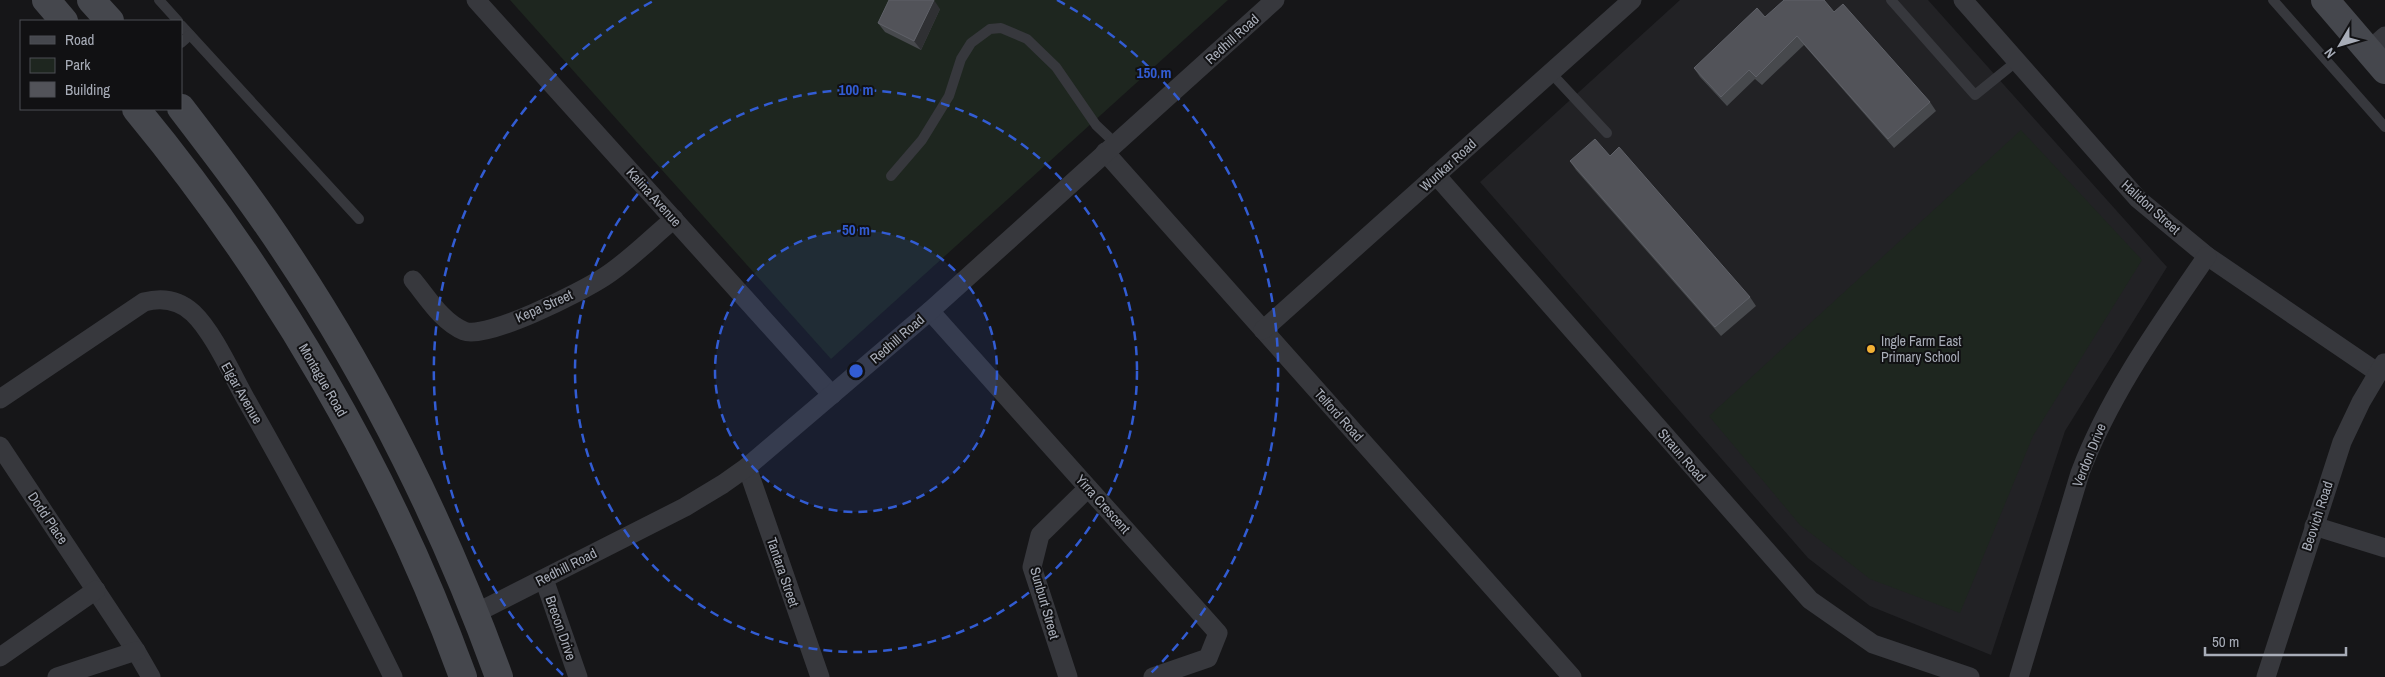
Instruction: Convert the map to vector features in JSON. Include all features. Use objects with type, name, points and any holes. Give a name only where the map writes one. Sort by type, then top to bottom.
[{"type":"main road","points":[[46,0],[63,20]]},
{"type":"main road","points":[[91,0],[109,20]]},
{"type":"main road","points":[[2325,0],[2379,52]]},
{"type":"main road","points":[[182,109],[287,252],[341,342],[405,456],[453,560],[499,677]]},
{"type":"main road","name":"Montague Road","points":[[137,110],[243,250],[310,356],[359,444],[444,627],[463,677]]},
{"type":"main road","points":[[444,627],[474,614]]},
{"type":"street","name":"Kalina Avenue","points":[[476,0],[832,394]]},
{"type":"street","name":"Redhill Road","points":[[474,614],[685,507],[747,467],[930,311],[1275,0]]},
{"type":"street","name":"Wunkar Road","points":[[1263,330],[1632,0]]},
{"type":"street","name":"Halidon Street","points":[[1963,0],[2138,199],[2207,256],[2381,367]]},
{"type":"street","name":"Telford Road","points":[[1110,148],[1263,330],[1572,677]]},
{"type":"street","name":"Straun Road","points":[[1436,175],[1810,600],[1873,644],[1970,677]]},
{"type":"street","name":"Kepa Street","points":[[413,280],[450,324],[466,332],[483,331],[542,310],[604,277],[674,219]]},
{"type":"street","name":"Verdon Drive","points":[[2018,677],[2080,473],[2090,446],[2130,370],[2207,256]]},
{"type":"street","name":"Elgar Avenue","points":[[0,399],[144,302],[163,299],[185,306],[204,325],[250,407],[309,513],[393,677]]},
{"type":"street","name":"Yirra Crescent","points":[[930,311],[1218,633],[1208,658],[1153,677]]},
{"type":"street","name":"Beovich Road","points":[[2266,677],[2342,442],[2381,367]]},
{"type":"street","name":"Dodd Place","points":[[0,446],[136,651],[151,677]]},
{"type":"street","name":"Tantara Street","points":[[747,467],[820,677]]},
{"type":"street","name":"Sunburt Street","points":[[1068,677],[1032,566],[1040,535],[1088,488]]},
{"type":"street","points":[[2314,526],[2385,548]]},
{"type":"street","name":"Brecon Drive","points":[[544,578],[578,677]]},
{"type":"street","points":[[0,657],[96,590]]},
{"type":"street","points":[[57,677],[136,651]]},
{"type":"lane","points":[[159,0],[177,20]]},
{"type":"lane","points":[[1891,0],[1975,95],[2017,61]]},
{"type":"lane","points":[[2274,0],[2385,127]]},
{"type":"lane","points":[[182,26],[359,219]]},
{"type":"lane","points":[[891,176],[922,140],[950,96],[961,59],[971,44],[990,29],[1001,28],[1027,39],[1056,67],[1110,148]]},
{"type":"lane","points":[[182,42],[190,36]]},
{"type":"lane","points":[[1551,73],[1607,133]]},
{"type":"shaded area","name":"Ingle Farm East Primary School","points":[[1680,0],[1928,0],[2167,267],[2065,431],[1991,655],[1870,606],[1808,558],[1480,182]]},
{"type":"green space","points":[[510,0],[1228,0],[831,359]]},
{"type":"green space","points":[[2021,130],[2142,260],[2033,436],[1960,613],[1870,579],[1800,525],[1709,416]]},
{"type":"building","points":[[889,0],[934,0],[914,41],[878,23]]},
{"type":"building","points":[[1784,0],[1824,0],[1834,12],[1843,4],[1930,102],[1888,139],[1797,36],[1756,77],[1749,70],[1721,97],[1694,68],[1757,8],[1765,17]]},
{"type":"building","points":[[1595,139],[1610,156],[1619,147],[1750,297],[1715,327],[1570,161]]},
{"type":"place","name":"Ingle Farm East Primary School","points":[[1871,349]]}]
